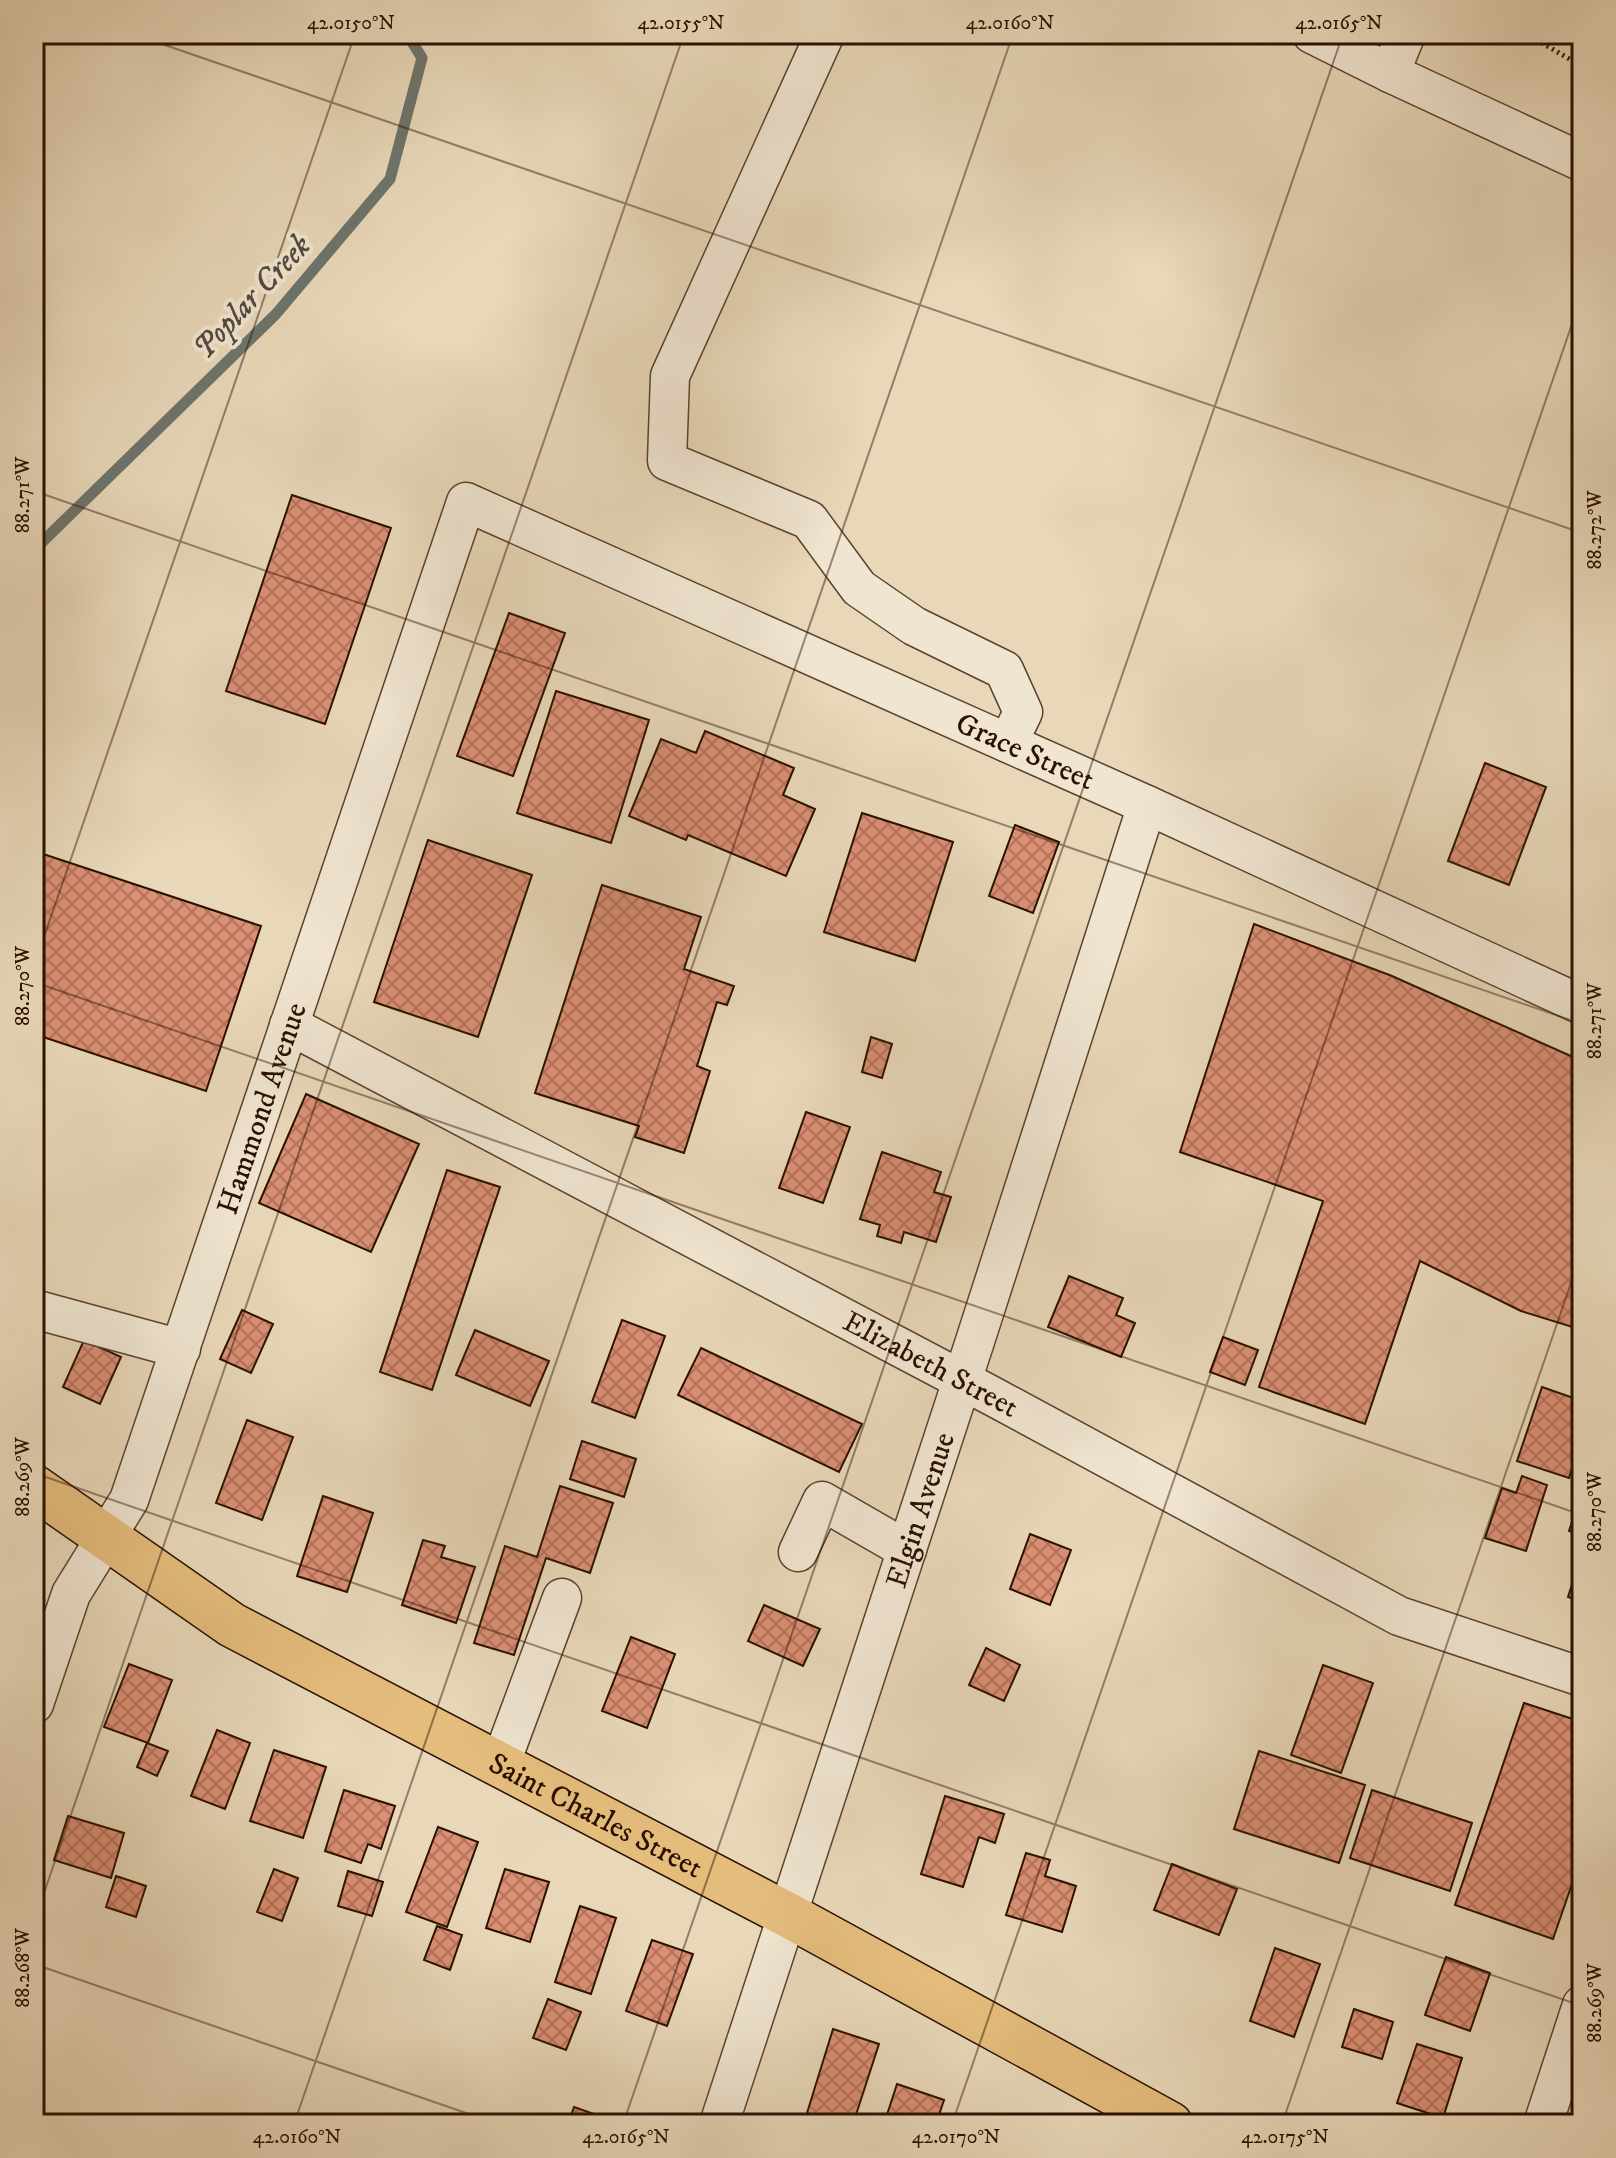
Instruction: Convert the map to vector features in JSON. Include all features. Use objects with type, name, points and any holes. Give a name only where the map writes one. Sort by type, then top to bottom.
[{"type":"main road","name":"Saint Charles Street","points":[[34,1487],[232,1625],[788,1915],[1170,2124]]},
{"type":"street","points":[[825,34],[670,376],[667,461],[809,520],[859,588],[914,626],[1004,670],[1023,712],[1008,743]]},
{"type":"street","points":[[1312,34],[1582,162]]},
{"type":"street","points":[[1390,73],[1406,34]]},
{"type":"street","name":"Grace Street","points":[[466,502],[1147,805],[1582,1005]]},
{"type":"street","name":"Hammond Avenue","points":[[34,1704],[71,1594],[129,1500],[466,502]]},
{"type":"street","name":"Elgin Avenue","points":[[719,2124],[1147,805]]},
{"type":"street","name":"Elizabeth Street","points":[[289,1025],[962,1380],[1399,1616],[1582,1677]]},
{"type":"street","points":[[34,1309],[181,1349]]},
{"type":"street","points":[[798,1552],[822,1501],[907,1550]]},
{"type":"street","points":[[500,1765],[562,1598]]},
{"type":"street","points":[[1543,2124],[1582,2005]]},
{"type":"path","points":[[1526,34],[1582,66]]},
{"type":"building","points":[[292,495],[391,528],[325,724],[226,691]]},
{"type":"building","points":[[509,613],[565,633],[513,776],[457,756]]},
{"type":"building","points":[[556,691],[649,720],[611,843],[517,813]]},
{"type":"building","points":[[705,731],[794,768],[783,795],[815,809],[786,876],[688,835],[686,840],[629,816],[661,739],[696,753]]},
{"type":"building","points":[[1485,763],[1546,787],[1509,885],[1448,861]]},
{"type":"building","points":[[862,813],[953,842],[915,961],[824,932]]},
{"type":"building","points":[[1015,825],[1059,842],[1033,913],[989,896]]},
{"type":"building","points":[[428,840],[532,875],[478,1037],[374,1002]]},
{"type":"building","points":[[34,851],[261,926],[206,1091],[34,1034]]},
{"type":"building","points":[[602,885],[701,917],[684,969],[734,986],[727,1005],[717,1002],[697,1066],[710,1071],[684,1153],[635,1137],[639,1126],[535,1093]]},
{"type":"building","points":[[1254,924],[1392,976],[1582,1061],[1582,1330],[1521,1311],[1420,1261],[1365,1424],[1259,1387],[1323,1201],[1180,1152]]},
{"type":"building","points":[[871,1037],[892,1044],[882,1078],[862,1072]]},
{"type":"building","points":[[306,1094],[419,1144],[371,1252],[259,1203]]},
{"type":"building","points":[[806,1112],[850,1127],[823,1203],[779,1188]]},
{"type":"building","points":[[882,1152],[941,1172],[934,1192],[951,1197],[936,1242],[904,1232],[901,1243],[877,1236],[880,1225],[860,1219]]},
{"type":"building","points":[[447,1170],[500,1187],[432,1390],[380,1372]]},
{"type":"building","points":[[1069,1276],[1123,1298],[1116,1315],[1135,1323],[1121,1357],[1048,1327]]},
{"type":"building","points":[[242,1310],[273,1324],[251,1373],[220,1359]]},
{"type":"building","points":[[622,1320],[665,1336],[635,1418],[592,1402]]},
{"type":"building","points":[[475,1330],[549,1361],[530,1406],[456,1375]]},
{"type":"building","points":[[1223,1337],[1258,1350],[1245,1385],[1210,1372]]},
{"type":"building","points":[[84,1340],[121,1357],[100,1404],[63,1387]]},
{"type":"building","points":[[701,1348],[862,1424],[839,1472],[678,1395]]},
{"type":"building","points":[[1542,1387],[1582,1401],[1582,1438],[1569,1478],[1517,1461]]},
{"type":"building","points":[[247,1420],[293,1437],[262,1520],[216,1503]]},
{"type":"building","points":[[582,1441],[636,1459],[624,1497],[570,1479]]},
{"type":"building","points":[[1522,1476],[1547,1485],[1526,1551],[1485,1538],[1502,1488],[1516,1493]]},
{"type":"building","points":[[560,1486],[613,1503],[590,1573],[546,1558],[514,1655],[474,1643],[505,1546],[537,1557]]},
{"type":"building","points":[[1582,1491],[1582,1536],[1569,1531]]},
{"type":"building","points":[[323,1496],[373,1513],[347,1592],[297,1576]]},
{"type":"building","points":[[1030,1534],[1071,1550],[1050,1605],[1010,1589]]},
{"type":"building","points":[[423,1540],[445,1546],[441,1557],[475,1567],[456,1623],[402,1605]]},
{"type":"building","points":[[1582,1553],[1582,1602],[1568,1597]]},
{"type":"building","points":[[764,1605],[820,1629],[803,1666],[748,1641]]},
{"type":"building","points":[[631,1637],[675,1654],[647,1728],[602,1711]]},
{"type":"building","points":[[986,1648],[1020,1665],[1004,1701],[969,1685]]},
{"type":"building","points":[[129,1664],[172,1680],[148,1743],[104,1727]]},
{"type":"building","points":[[1323,1665],[1373,1683],[1341,1773],[1291,1755]]},
{"type":"building","points":[[1524,1703],[1582,1722],[1582,1855],[1553,1939],[1455,1905]]},
{"type":"building","points":[[217,1730],[250,1743],[225,1809],[191,1796]]},
{"type":"building","points":[[147,1743],[168,1751],[157,1776],[137,1767]]},
{"type":"building","points":[[274,1750],[326,1767],[303,1838],[250,1821]]},
{"type":"building","points":[[1259,1751],[1365,1785],[1339,1863],[1234,1829]]},
{"type":"building","points":[[344,1790],[395,1806],[381,1849],[368,1844],[361,1863],[325,1851]]},
{"type":"building","points":[[1372,1790],[1472,1823],[1450,1891],[1350,1858]]},
{"type":"building","points":[[945,1796],[1004,1814],[995,1843],[979,1837],[963,1887],[921,1874]]},
{"type":"building","points":[[68,1816],[124,1833],[111,1878],[54,1860]]},
{"type":"building","points":[[438,1827],[478,1842],[447,1927],[406,1912]]},
{"type":"building","points":[[1026,1853],[1050,1860],[1045,1876],[1076,1886],[1062,1932],[1006,1915]]},
{"type":"building","points":[[1172,1864],[1237,1889],[1219,1935],[1154,1910]]},
{"type":"building","points":[[274,1869],[298,1878],[282,1921],[257,1912]]},
{"type":"building","points":[[505,1869],[549,1882],[530,1942],[486,1928]]},
{"type":"building","points":[[348,1871],[383,1882],[372,1916],[338,1906]]},
{"type":"building","points":[[116,1876],[146,1886],[136,1917],[106,1907]]},
{"type":"building","points":[[580,1906],[616,1918],[591,1994],[555,1982]]},
{"type":"building","points":[[437,1926],[462,1935],[450,1970],[424,1960]]},
{"type":"building","points":[[652,1940],[693,1954],[667,2026],[626,2011]]},
{"type":"building","points":[[1275,1948],[1320,1964],[1294,2037],[1250,2021]]},
{"type":"building","points":[[1446,1957],[1490,1973],[1470,2031],[1425,2015]]},
{"type":"building","points":[[548,1999],[581,2012],[566,2050],[533,2038]]},
{"type":"building","points":[[1354,2009],[1393,2022],[1382,2059],[1342,2047]]},
{"type":"building","points":[[833,2029],[879,2044],[853,2124],[841,2124],[807,2113]]},
{"type":"building","points":[[1417,2044],[1462,2058],[1443,2118],[1397,2103]]},
{"type":"building","points":[[897,2084],[944,2100],[936,2124],[884,2124]]},
{"type":"building","points":[[574,2107],[622,2124],[568,2124]]},
{"type":"waterway","name":"Poplar Creek","points":[[34,550],[276,314],[390,179],[422,58],[407,34]]}]
